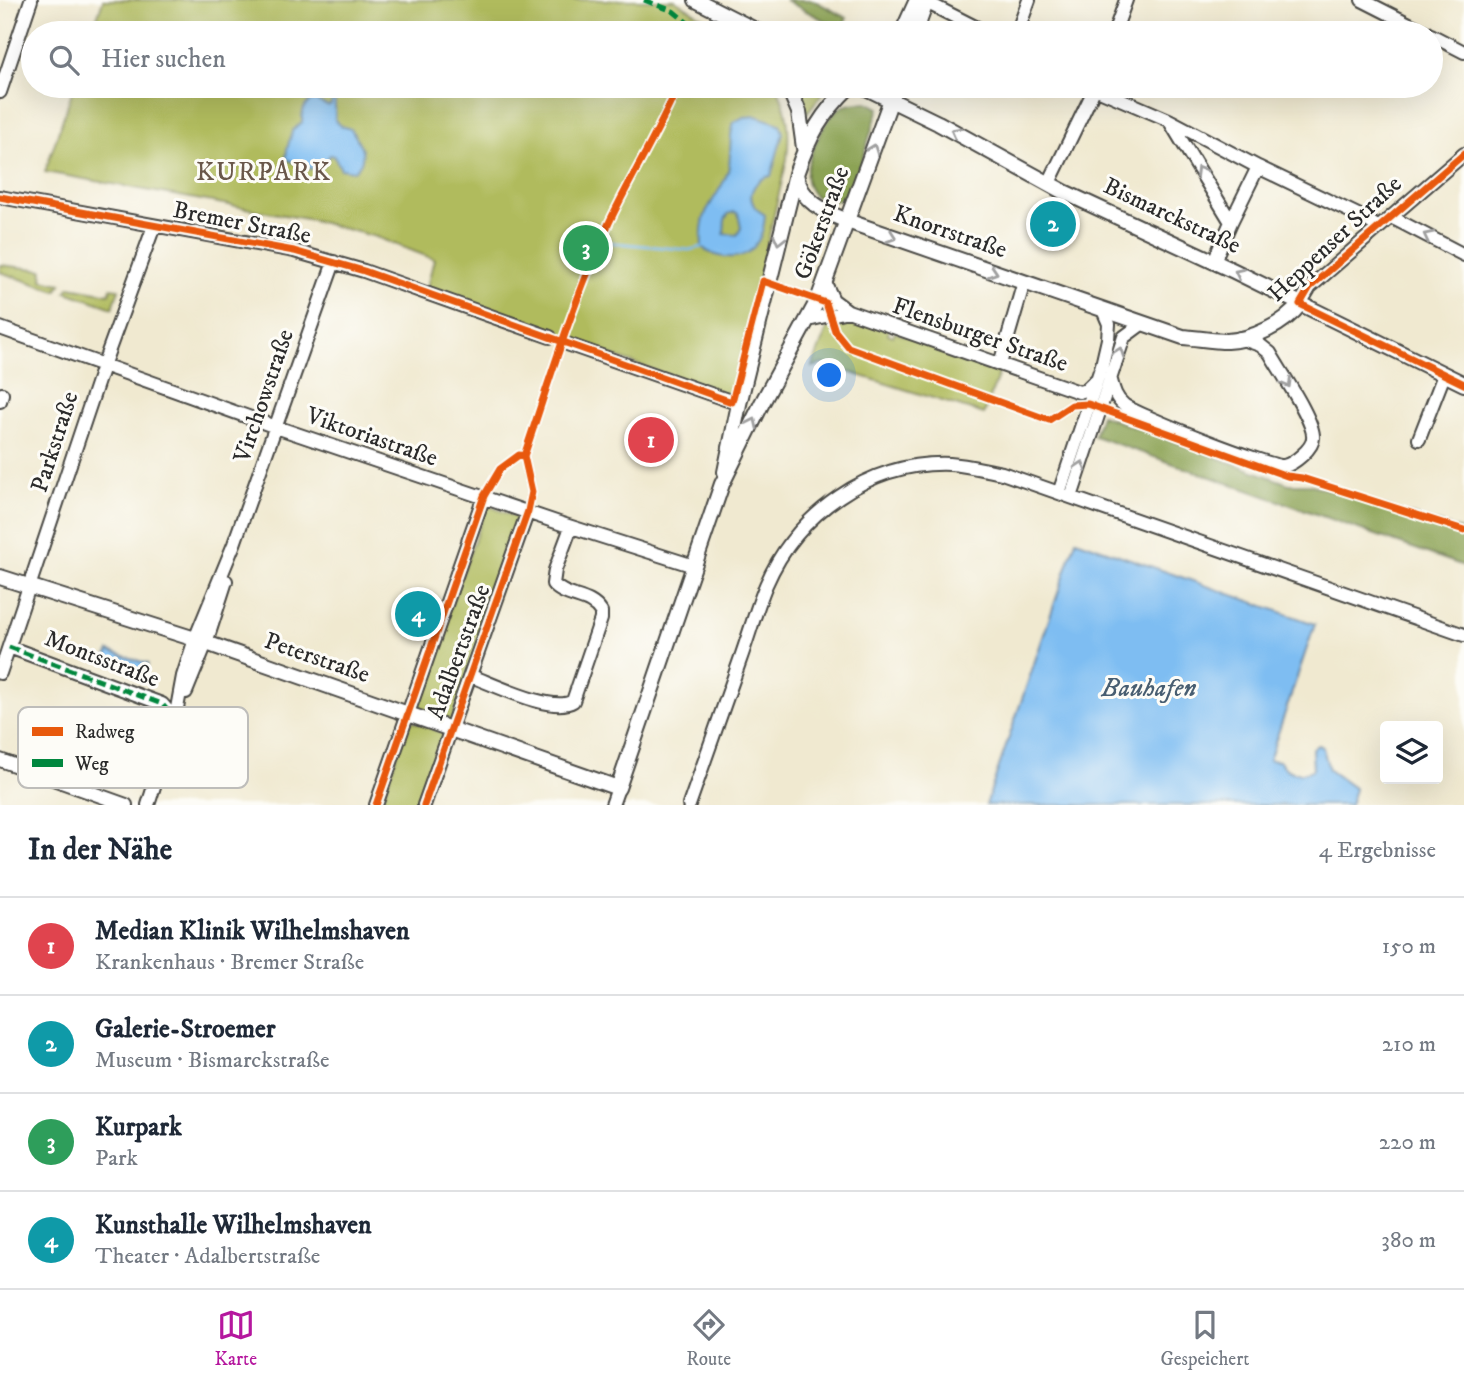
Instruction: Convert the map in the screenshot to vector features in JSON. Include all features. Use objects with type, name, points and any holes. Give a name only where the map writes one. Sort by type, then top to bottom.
[{"type":"main road","points":[[696,0],[718,5],[743,21]]},
{"type":"main road","points":[[910,21],[923,1]]},
{"type":"main road","points":[[918,21],[923,1]]},
{"type":"main road","points":[[718,5],[731,21]]},
{"type":"main road","points":[[793,98],[800,117],[804,150]]},
{"type":"main road","name":"Gökerstraße","points":[[618,788],[722,484],[796,174],[804,150],[821,117],[839,98]]},
{"type":"main road","name":"Bismarckstraße","points":[[887,98],[1049,183],[1464,384]]},
{"type":"main road","points":[[908,98],[921,114]]},
{"type":"main road","name":"Gökerstraße","points":[[722,484],[825,283],[891,100]]},
{"type":"main road","points":[[796,174],[800,190],[815,205],[834,207],[856,198]]},
{"type":"main road","name":"Knorrstraße","points":[[815,205],[848,221],[1183,337],[1234,339]]},
{"type":"main road","name":"Heppenser Straße","points":[[1234,339],[1274,325],[1300,304]]},
{"type":"main road","name":"Peterstraße","points":[[0,577],[201,641],[618,788]]},
{"type":"street","points":[[25,21],[32,0]]},
{"type":"street","points":[[1021,21],[1029,0]]},
{"type":"street","points":[[1118,21],[1126,0]]},
{"type":"street","points":[[1362,0],[1403,21]]},
{"type":"street","points":[[923,1],[963,21]]},
{"type":"street","points":[[0,92],[21,32]]},
{"type":"street","points":[[1443,41],[1464,52]]},
{"type":"street","points":[[1049,183],[1089,98]]},
{"type":"street","points":[[1119,98],[1366,219],[1378,228]]},
{"type":"street","points":[[1168,120],[1231,222]]},
{"type":"street","name":"Heppenser Straße","points":[[1300,304],[1310,288],[1464,154]]},
{"type":"street","points":[[1214,261],[1258,167]]},
{"type":"street","name":"Bremer Straße","points":[[0,197],[294,251],[334,262],[550,337]]},
{"type":"street","points":[[1391,217],[1464,255]]},
{"type":"street","name":"Parkstraße","points":[[0,673],[103,366],[154,226]]},
{"type":"street","name":"Virchowstraße","points":[[177,707],[183,676],[201,641],[334,262]]},
{"type":"street","points":[[1000,364],[1024,282]]},
{"type":"street","points":[[825,283],[833,300],[848,311]]},
{"type":"street","points":[[1065,495],[1108,339],[1109,324],[1103,310]]},
{"type":"street","points":[[808,320],[848,311]]},
{"type":"street","name":"Flensburger Straße","points":[[848,311],[1079,392],[1086,390],[1096,380]]},
{"type":"street","points":[[1085,430],[1110,377],[1124,337],[1143,323]]},
{"type":"street","name":"Viktoriastraße","points":[[0,328],[276,427],[694,566]]},
{"type":"street","points":[[1110,377],[1114,393],[1124,405],[1148,417],[1271,464],[1287,464],[1308,451],[1314,440],[1312,424],[1270,354],[1260,345],[1234,339]]},
{"type":"street","points":[[567,344],[739,404]]},
{"type":"street","points":[[1419,439],[1444,375]]},
{"type":"street","points":[[688,805],[766,583],[791,543],[825,506],[877,475],[949,464],[1002,473],[1464,635]]},
{"type":"street","name":"Adalbertstraße","points":[[376,805],[484,496]]},
{"type":"street","name":"Adalbertstraße","points":[[424,805],[527,511]]},
{"type":"street","points":[[471,676],[519,695],[555,705],[566,706],[573,701],[601,619],[601,612],[591,601],[563,592],[553,584],[562,552],[565,525]]},
{"type":"street","name":"Montsstraße","points":[[9,647],[165,707]]},
{"type":"street","points":[[0,760],[18,766]]},
{"type":"street","points":[[78,788],[126,805]]},
{"type":"street","name":"Virchowstraße","points":[[148,805],[153,788]]},
{"type":"street","name":"Gökerstraße","points":[[612,805],[618,788]]},
{"type":"green space","points":[[103,0],[675,0],[708,21],[96,21]]},
{"type":"green space","points":[[785,0],[813,0],[847,18],[845,21],[826,21]]},
{"type":"green space","name":"KURPARK","points":[[70,98],[782,98],[788,121],[787,159],[733,391],[725,395],[426,291],[434,259],[376,237],[312,220],[45,172]]},
{"type":"green space","points":[[801,98],[819,98],[807,113]]},
{"type":"green space","points":[[867,102],[879,108],[852,190],[840,200],[820,199],[814,195],[807,181],[808,163],[816,141],[840,108]]},
{"type":"green space","points":[[0,265],[43,270],[42,280],[61,284],[56,291],[0,272]]},
{"type":"green space","points":[[70,287],[109,294],[111,288],[119,289],[113,308],[66,292]]},
{"type":"green space","points":[[835,309],[889,329],[888,334],[893,336],[895,332],[1000,370],[984,414],[823,364],[812,367]]},
{"type":"green space","points":[[1101,415],[1289,484],[1309,484],[1464,531],[1464,566],[1094,436]]},
{"type":"green space","points":[[487,505],[523,520],[450,725],[413,711]]},
{"type":"green space","points":[[409,720],[446,734],[420,805],[380,805]]},
{"type":"water","points":[[332,99],[335,100],[335,120],[341,126],[351,129],[360,145],[362,161],[359,166],[354,171],[341,169],[334,156],[330,155],[323,166],[310,169],[303,162],[295,163],[286,159],[292,131],[302,122],[306,105],[315,100],[327,106],[331,105]]},
{"type":"water","points":[[756,116],[780,124],[783,133],[771,176],[757,183],[752,192],[752,202],[757,210],[765,215],[759,239],[749,252],[728,257],[714,254],[702,247],[703,225],[707,209],[728,171],[734,122],[744,117]],"holes":[[[738,213],[741,228],[737,235],[724,234],[728,214]]]},
{"type":"water","name":"Bauhafen","points":[[1076,540],[1315,624],[1269,760],[1280,761],[1286,769],[1295,772],[1309,771],[1313,769],[1312,749],[1318,745],[1323,748],[1329,770],[1355,789],[1350,805],[986,805]]},
{"type":"water","points":[[109,651],[148,664],[146,672],[106,658]]},
{"type":"waterway","points":[[606,242],[689,250],[702,247]]},
{"type":"marked path","points":[[644,0],[673,11],[685,21]]},
{"type":"marked path","points":[[9,647],[165,707]]},
{"type":"cycle path","points":[[524,456],[584,281],[673,98]]},
{"type":"cycle path","points":[[1464,154],[1310,287],[1300,304],[1464,384]]},
{"type":"cycle path","points":[[0,197],[294,251],[364,271],[732,402],[763,281],[826,303],[835,331],[848,347],[1049,420],[1072,405],[1088,404],[1287,476],[1302,478],[1464,530]]},
{"type":"cycle path","points":[[376,805],[484,496],[500,469],[519,455],[524,456]]},
{"type":"cycle path","points":[[424,805],[528,511],[532,492],[524,456]]},
{"type":"place","name":"Galerie-Stroemer","points":[[1053,224]]},
{"type":"place","name":"Kurpark","points":[[586,248]]},
{"type":"place","name":"Median Klinik Wilhelmshaven","points":[[651,440]]},
{"type":"place","name":"Kunsthalle Wilhelmshaven","points":[[418,614]]},
{"type":"district","name":"KURPARK","points":[[264,172]]}]
